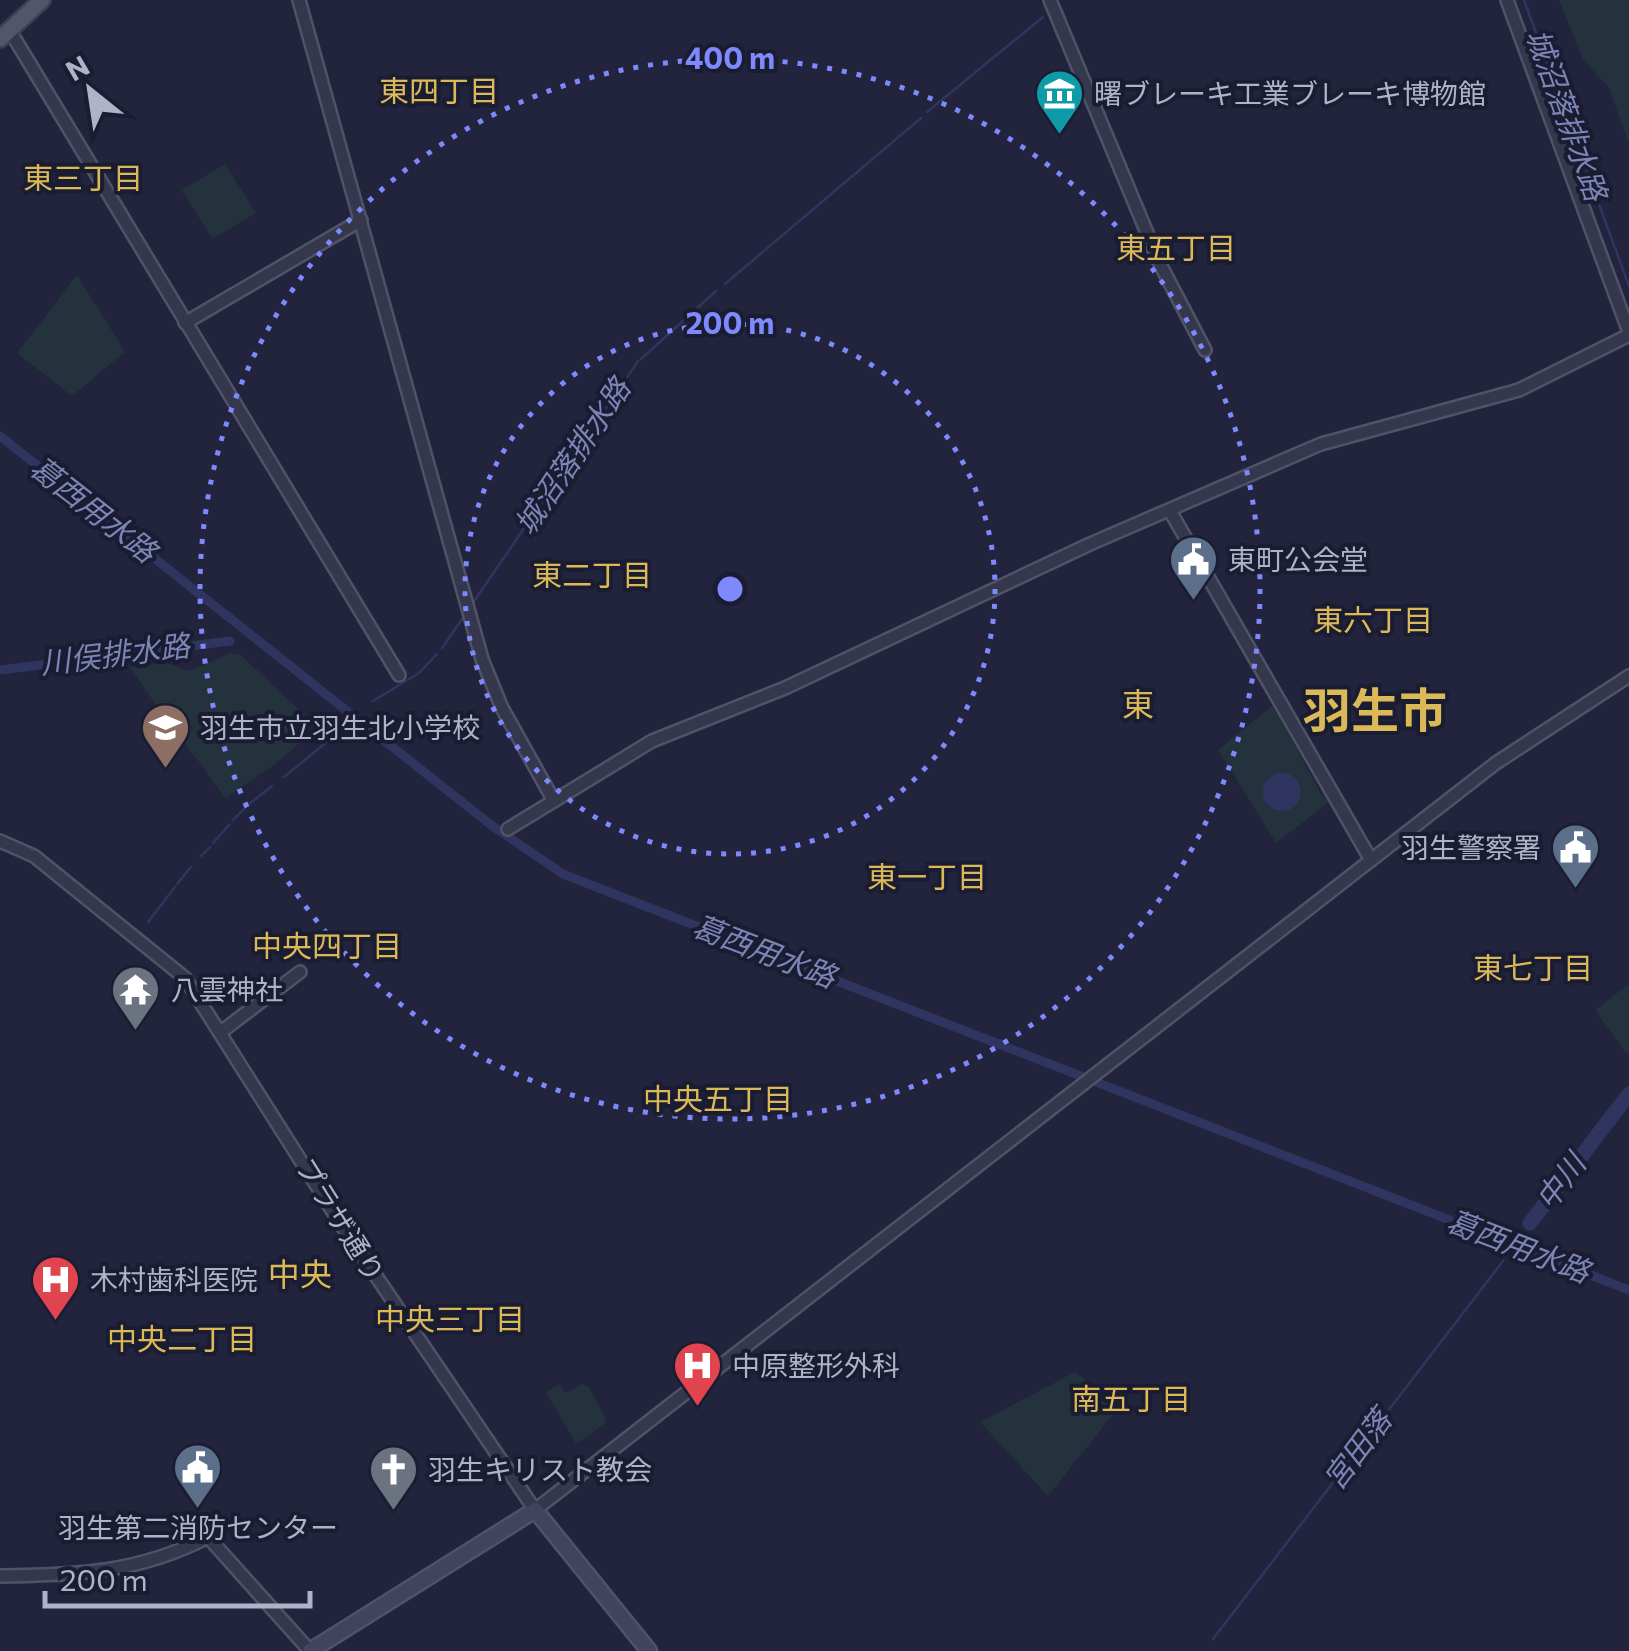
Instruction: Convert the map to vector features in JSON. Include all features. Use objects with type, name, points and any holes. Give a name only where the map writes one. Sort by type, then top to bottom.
[{"type":"main road","points":[[5,35],[42,0]]},
{"type":"main road","points":[[310,1651],[535,1510],[649,1651]]},
{"type":"street","points":[[299,0],[482,659],[502,708],[554,801]]},
{"type":"street","points":[[1050,0],[1160,264],[1205,350]]},
{"type":"street","points":[[508,829],[657,739],[785,688],[1170,510],[1321,444],[1519,390],[1629,333],[1508,0]]},
{"type":"street","points":[[5,35],[400,675]]},
{"type":"street","points":[[185,323],[360,220]]},
{"type":"street","points":[[1170,510],[1371,860]]},
{"type":"street","points":[[535,1510],[1528,740],[1629,676]]},
{"type":"street","name":"プラザ通り","points":[[0,841],[34,856],[185,978],[344,1229],[535,1510]]},
{"type":"street","points":[[221,1032],[300,972]]},
{"type":"street","points":[[0,1576],[76,1575],[130,1569],[208,1538],[310,1651]]},
{"type":"shaded area","points":[[1559,0],[1629,0],[1629,144],[1609,88],[1583,59]]},
{"type":"shaded area","points":[[225,164],[256,213],[212,239],[182,190]]},
{"type":"shaded area","points":[[77,275],[125,352],[72,396],[17,353]]},
{"type":"shaded area","points":[[230,653],[241,655],[310,720],[299,743],[288,754],[226,799],[130,667],[167,663],[189,671]]},
{"type":"shaded area","points":[[1273,705],[1321,794],[1328,799],[1327,804],[1276,843],[1218,750]]},
{"type":"shaded area","points":[[1629,984],[1629,1052],[1627,1054],[1595,1010]]},
{"type":"shaded area","points":[[1075,1372],[1120,1406],[1048,1496],[980,1422]]},
{"type":"shaded area","points":[[560,1384],[566,1393],[582,1384],[589,1387],[607,1422],[576,1444],[546,1392]]},
{"type":"water","points":[[1282,773],[1295,779],[1301,792],[1295,805],[1282,811],[1269,805],[1263,792],[1269,779]]},
{"type":"waterway","name":"城沼落排水路","points":[[1524,0],[1629,286]]},
{"type":"waterway","name":"城沼落排水路","points":[[927,112],[1043,17]]},
{"type":"waterway","name":"城沼落排水路","points":[[725,284],[921,118]]},
{"type":"waterway","name":"城沼落排水路","points":[[641,359],[716,291]]},
{"type":"waterway","name":"城沼落排水路","points":[[473,603],[638,361]]},
{"type":"waterway","name":"葛西用水路","points":[[0,436],[491,825],[563,874],[1629,1290]]},
{"type":"waterway","name":"城沼落排水路","points":[[442,648],[464,616]]},
{"type":"waterway","name":"川俣排水路","points":[[1,670],[230,641]]},
{"type":"waterway","name":"城沼落排水路","points":[[373,701],[419,673],[437,654]]},
{"type":"waterway","name":"城沼落排水路","points":[[284,777],[340,731]]},
{"type":"waterway","name":"城沼落排水路","points":[[249,804],[272,786]]},
{"type":"waterway","name":"城沼落排水路","points":[[233,820],[245,808]]},
{"type":"waterway","name":"城沼落排水路","points":[[213,843],[229,825]]},
{"type":"waterway","name":"城沼落排水路","points":[[201,856],[210,847]]},
{"type":"waterway","name":"城沼落排水路","points":[[177,884],[191,867]]},
{"type":"waterway","name":"城沼落排水路","points":[[148,922],[175,887]]},
{"type":"waterway","name":"中川","points":[[1530,1223],[1629,1094]]},
{"type":"waterway","name":"宮田落","points":[[1213,1639],[1503,1261]]},
{"type":"place","name":"曙ブレーキ工業ブレーキ博物館","points":[[1059,136]]},
{"type":"place","name":"東町公会堂","points":[[1193,602]]},
{"type":"place","name":"羽生市立羽生北小学校","points":[[165,770]]},
{"type":"place","name":"羽生警察署","points":[[1576,890]]},
{"type":"place","name":"八雲神社","points":[[136,1032]]},
{"type":"place","name":"木村歯科医院","points":[[55,1322]]},
{"type":"place","name":"中原整形外科","points":[[697,1408]]},
{"type":"place","name":"羽生第二消防センター","points":[[198,1510]]},
{"type":"place","name":"羽生キリスト教会","points":[[393,1512]]},
{"type":"district","name":"東四丁目","points":[[439,92]]},
{"type":"district","name":"東三丁目","points":[[83,179]]},
{"type":"district","name":"東五丁目","points":[[1176,249]]},
{"type":"district","name":"東二丁目","points":[[592,576]]},
{"type":"district","name":"東六丁目","points":[[1373,621]]},
{"type":"district","name":"東","points":[[1138,705]]},
{"type":"district","name":"羽生市","points":[[1375,711]]},
{"type":"district","name":"東一丁目","points":[[927,878]]},
{"type":"district","name":"中央四丁目","points":[[327,947]]},
{"type":"district","name":"東七丁目","points":[[1533,969]]},
{"type":"district","name":"中央五丁目","points":[[718,1100]]},
{"type":"district","name":"中央","points":[[300,1275]]},
{"type":"district","name":"中央三丁目","points":[[450,1320]]},
{"type":"district","name":"中央二丁目","points":[[182,1340]]},
{"type":"district","name":"南五丁目","points":[[1131,1400]]}]
